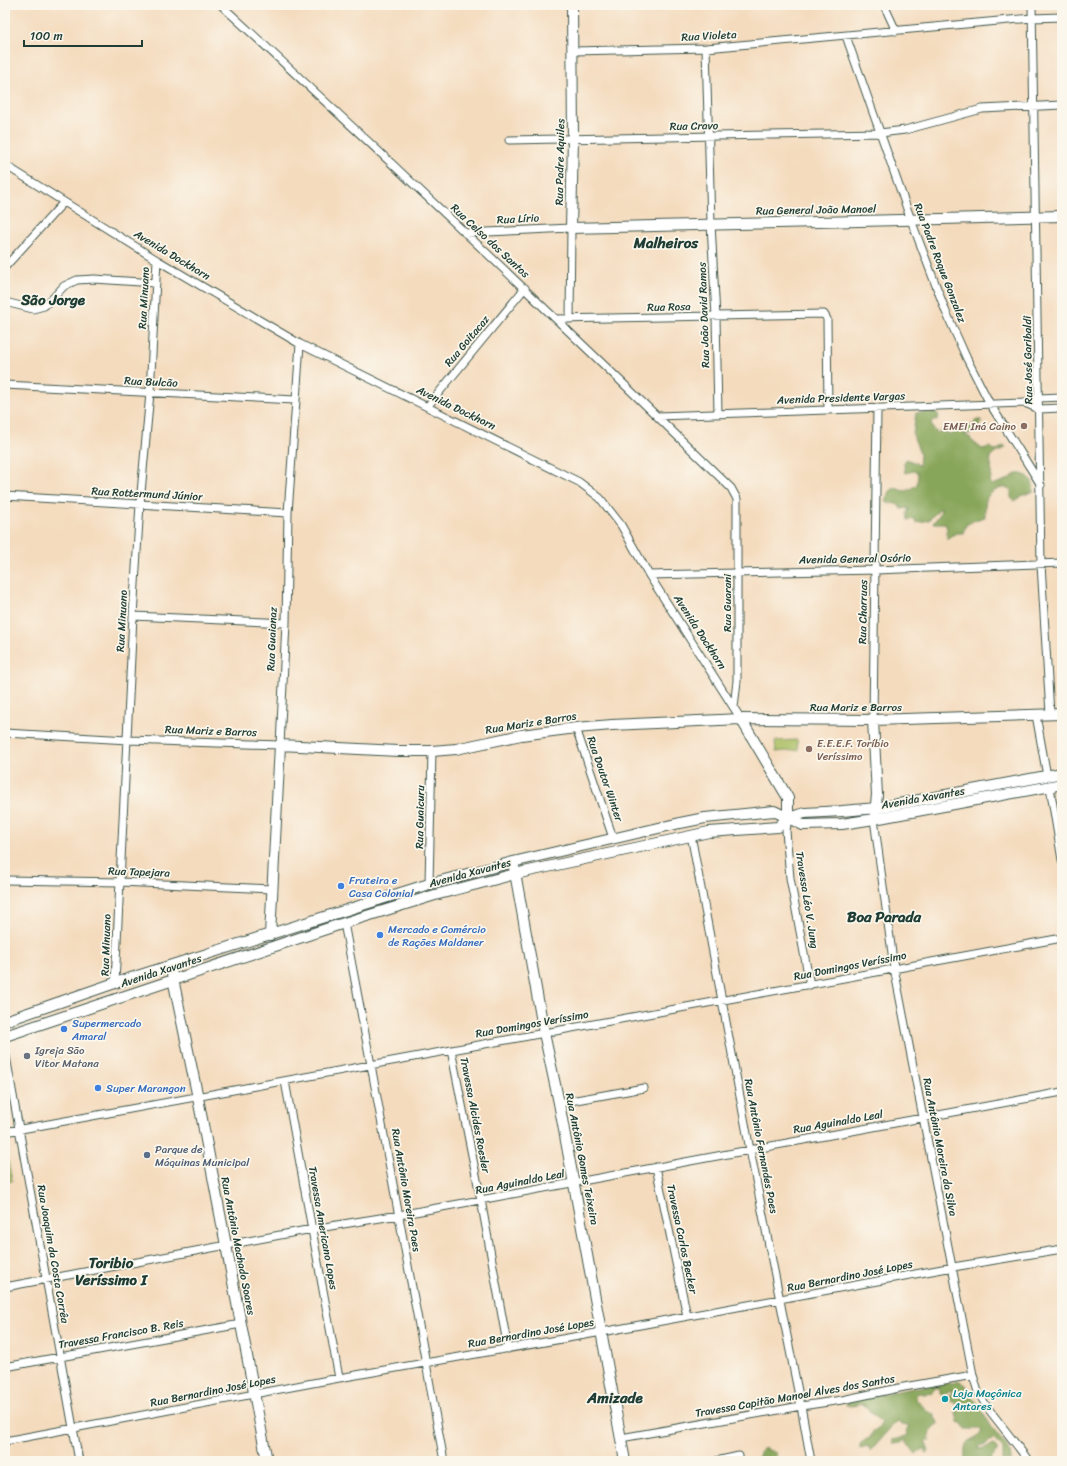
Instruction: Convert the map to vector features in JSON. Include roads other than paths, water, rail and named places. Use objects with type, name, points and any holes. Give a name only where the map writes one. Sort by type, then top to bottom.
[{"type":"street","name":"Rua Celso dos Santos","points":[[221,5],[377,148],[525,288],[731,488],[738,499]]},
{"type":"street","name":"Rua Padre Aquiles","points":[[570,319],[573,139],[572,5]]},
{"type":"street","points":[[884,5],[896,31]]},
{"type":"street","name":"Rua José Garibaldi","points":[[1032,5],[1042,564],[1050,714]]},
{"type":"street","name":"Rua Violeta","points":[[572,51],[706,48],[1032,18],[1062,17]]},
{"type":"street","name":"Rua Padre Roque Gonzalez","points":[[846,36],[911,220],[946,312],[967,359],[990,404],[1041,486]]},
{"type":"street","name":"Rua João David Ramos","points":[[706,48],[710,224],[716,317],[718,414]]},
{"type":"street","name":"Rua Cravo","points":[[509,140],[880,133],[905,130],[982,109],[1062,105]]},
{"type":"street","name":"Avenida Dockhorn","points":[[5,165],[157,260],[300,344],[579,482],[600,498],[621,525],[650,575],[784,789],[788,798],[788,818]]},
{"type":"street","points":[[5,267],[63,202]]},
{"type":"street","name":"Rua General João Manoel","points":[[571,228],[1062,216]]},
{"type":"street","name":"Rua Lírio","points":[[466,233],[571,228]]},
{"type":"street","name":"Rua Minuano","points":[[115,984],[133,616],[140,504],[150,393],[157,260]]},
{"type":"street","points":[[5,302],[33,309],[44,306],[52,300],[64,286],[77,280],[94,279],[156,283]]},
{"type":"street","name":"Rua Goitacaz","points":[[427,407],[525,288]]},
{"type":"street","name":"Rua Rosa","points":[[556,319],[824,314],[827,319],[828,410]]},
{"type":"street","name":"Rua Guaianaz","points":[[270,935],[286,623],[288,513],[300,344]]},
{"type":"street","name":"Rua Bulcão","points":[[5,385],[295,400]]},
{"type":"street","name":"Avenida Presidente Vargas","points":[[658,416],[1025,403],[1039,398],[1062,397]]},
{"type":"street","name":"Avenida Presidente Vargas","points":[[1025,403],[1039,409],[1062,408]]},
{"type":"street","name":"Rua Charruas","points":[[873,720],[877,408]]},
{"type":"street","name":"Rua Rottermund Júnior","points":[[5,496],[288,513]]},
{"type":"street","name":"Rua Guarani","points":[[734,707],[737,681],[738,499]]},
{"type":"street","name":"Avenida General Osório","points":[[650,575],[875,570],[1062,563]]},
{"type":"street","points":[[133,616],[286,623]]},
{"type":"street","name":"Rua Mariz e Barros","points":[[5,733],[128,740],[398,751],[432,751],[456,749],[521,736],[576,728],[741,719],[873,720],[1062,714]]},
{"type":"street","points":[[1036,715],[1048,776]]},
{"type":"street","points":[[873,720],[877,808],[874,819]]},
{"type":"street","name":"Rua Doutor Winter","points":[[576,728],[613,838]]},
{"type":"street","name":"Rua Guaicuru","points":[[429,884],[432,751]]},
{"type":"street","name":"Avenida Xavantes","points":[[5,1036],[344,923],[435,895],[515,874],[691,835],[709,832],[778,827],[788,818],[805,812],[877,808],[1062,773]]},
{"type":"street","name":"Avenida Xavantes","points":[[5,1021],[115,984],[429,884],[613,838],[705,818],[774,811],[803,825],[842,824],[1062,784]]},
{"type":"street","points":[[1050,787],[1062,860]]},
{"type":"street","points":[[774,811],[782,799],[784,789]]},
{"type":"street","name":"Travessa Léo V. Jung","points":[[788,818],[786,831],[790,878],[810,985]]},
{"type":"street","name":"Rua Antônio Moreira da Silva","points":[[874,819],[894,968],[973,1375],[978,1392],[987,1407],[1029,1461]]},
{"type":"street","name":"Rua Antônio Fernandes Paes","points":[[691,835],[750,1150],[811,1461]]},
{"type":"street","name":"Rua Antônio Gomes Teixeira","points":[[513,862],[625,1461]]},
{"type":"street","name":"Rua Tapejara","points":[[5,880],[120,882],[272,889]]},
{"type":"street","name":"Rua Antônio Moreira Paes","points":[[344,923],[372,1065],[444,1461]]},
{"type":"street","name":"Rua Domingos Veríssimo","points":[[5,1132],[198,1098],[1062,938]]},
{"type":"street","name":"Rua Antônio Machado Soares","points":[[171,966],[198,1098],[267,1461]]},
{"type":"street","name":"Travessa Alcides Roesler","points":[[451,1050],[481,1200],[508,1349]]},
{"type":"street","name":"Rua Joaquim da Costa Corrêa","points":[[5,1051],[78,1461]]},
{"type":"street","name":"Travessa Americano Lopes","points":[[285,1081],[339,1378]]},
{"type":"street","points":[[559,1103],[644,1088]]},
{"type":"street","name":"Rua Aguinaldo Leal","points":[[5,1287],[312,1229],[399,1215],[1062,1092]]},
{"type":"street","name":"Travessa Carlos Becker","points":[[656,1167],[687,1316]]},
{"type":"street","name":"Rua Bernardino José Lopes","points":[[5,1441],[339,1378],[1062,1249]]},
{"type":"street","name":"Travessa Francisco B. Reis","points":[[5,1367],[241,1324]]},
{"type":"street","name":"Travessa Capitão Manoel Alves dos Santos","points":[[621,1438],[842,1400],[973,1375]]},
{"type":"street","points":[[716,1461],[739,1456]]},
{"type":"place","name":"EMEI Iná Caino","points":[[1024,426]]},
{"type":"place","name":"E.E.E.F. Toríbio Veríssimo","points":[[809,749]]},
{"type":"place","name":"Fruteira e Casa Colonial","points":[[341,886]]},
{"type":"place","name":"Mercado e Comércio de Rações Maldaner","points":[[380,935]]},
{"type":"place","name":"Supermercado Amaral","points":[[64,1029]]},
{"type":"place","name":"Igreja São Vitor Matana","points":[[27,1056]]},
{"type":"place","name":"Super Marangon","points":[[98,1088]]},
{"type":"place","name":"Parque de Máquinas Municipal","points":[[147,1155]]},
{"type":"place","name":"Loja Maçônica Antares","points":[[945,1399]]},
{"type":"district","name":"Malheiros","points":[[666,243]]},
{"type":"district","name":"São Jorge","points":[[53,300]]},
{"type":"district","name":"Boa Parada","points":[[884,917]]},
{"type":"district","name":"Toribio Veríssimo I","points":[[111,1272]]},
{"type":"district","name":"Amizade","points":[[615,1398]]}]
